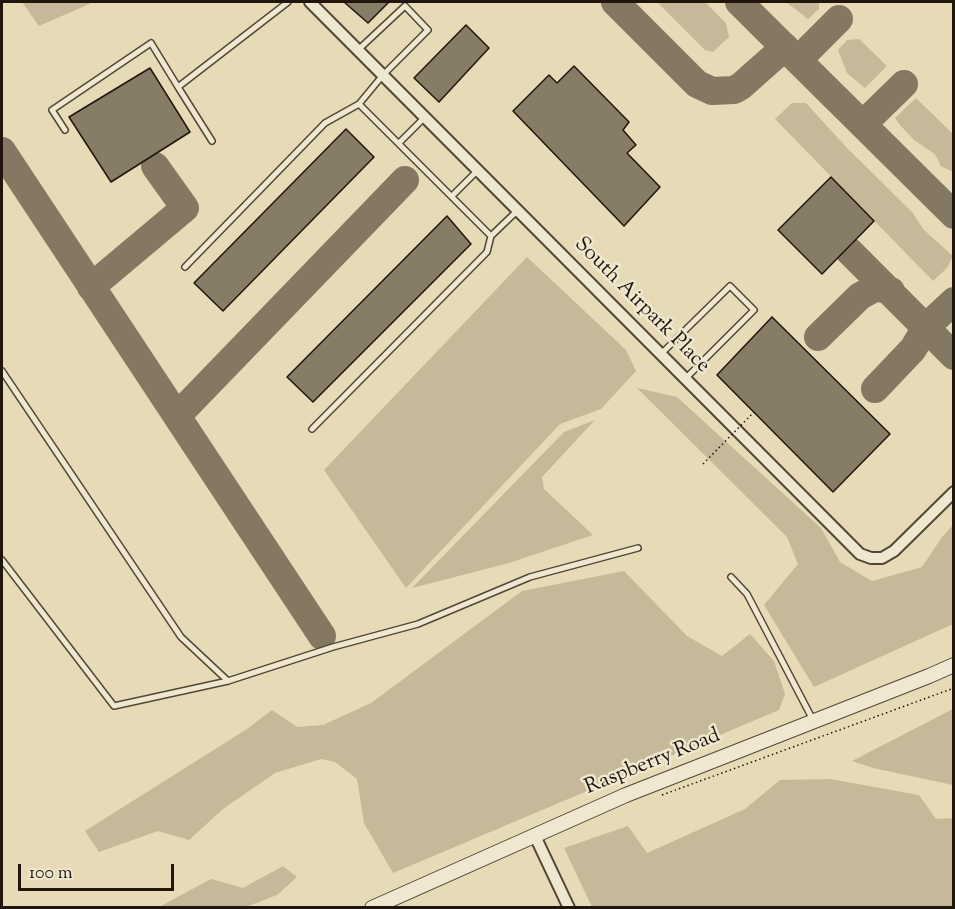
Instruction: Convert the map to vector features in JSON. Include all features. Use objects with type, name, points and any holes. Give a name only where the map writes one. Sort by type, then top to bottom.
[{"type":"street","name":"South Airpark Place","points":[[310,2],[860,554],[871,558],[882,558],[894,551],[954,492]]},
{"type":"street","name":"Raspberry Road","points":[[372,908],[626,795],[954,665]]},
{"type":"street","points":[[535,836],[569,908]]},
{"type":"lane","points":[[178,87],[288,2]]},
{"type":"lane","points":[[185,267],[324,123],[359,104],[383,75],[428,30],[405,6],[358,50]]},
{"type":"lane","points":[[65,130],[52,110],[151,44],[212,141]]},
{"type":"lane","points":[[359,104],[491,236]]},
{"type":"lane","points":[[399,143],[425,117]]},
{"type":"lane","points":[[452,196],[478,170]]},
{"type":"lane","points":[[312,429],[487,252],[491,236],[518,210]]},
{"type":"lane","points":[[661,354],[729,286],[754,310],[686,378]]},
{"type":"lane","points":[[2,371],[181,637],[228,681]]},
{"type":"lane","points":[[2,560],[114,706],[228,681],[333,647],[418,624],[530,577],[638,549]]},
{"type":"lane","points":[[730,577],[747,594],[813,721]]},
{"type":"path","points":[[703,464],[754,412]]},
{"type":"path","points":[[655,798],[954,688]]},
{"type":"shaded area","points":[[22,2],[94,2],[39,26]]},
{"type":"shaded area","points":[[657,2],[705,2],[726,23],[729,37],[713,52],[705,50]]},
{"type":"shaded area","points":[[786,2],[819,2],[819,9],[808,19]]},
{"type":"shaded area","points":[[859,39],[887,66],[865,88],[847,73],[838,50],[847,40]]},
{"type":"shaded area","points":[[916,98],[953,134],[953,172],[941,166],[935,154],[914,140],[895,118]]},
{"type":"shaded area","points":[[792,103],[806,103],[847,148],[912,212],[924,230],[953,256],[947,268],[933,281],[775,119]]},
{"type":"shaded area","points":[[527,257],[626,350],[636,371],[601,409],[560,424],[406,588],[324,470]]},
{"type":"shaded area","points":[[637,388],[677,397],[821,528],[840,562],[872,581],[922,567],[953,525],[953,624],[814,687],[764,605],[798,564],[787,537]]},
{"type":"shaded area","points":[[595,420],[542,477],[544,489],[593,535],[509,563],[412,588],[564,432]]},
{"type":"shaded area","points":[[624,571],[687,636],[722,656],[750,634],[774,661],[785,694],[779,710],[393,873],[364,823],[357,779],[335,762],[321,759],[275,773],[223,809],[189,840],[158,831],[99,852],[85,831],[247,729],[272,710],[297,727],[323,725],[371,703],[522,591]]},
{"type":"shaded area","points":[[953,709],[953,785],[873,768],[852,761]]},
{"type":"shaded area","points":[[830,779],[919,795],[936,819],[953,818],[953,907],[592,907],[564,848],[628,826],[647,853],[745,809],[780,780]]},
{"type":"shaded area","points":[[283,866],[297,877],[277,895],[246,907],[159,907],[211,879],[243,888]]},
{"type":"building","points":[[344,2],[389,2],[368,23]]},
{"type":"building","points":[[466,25],[489,48],[439,102],[414,78]]},
{"type":"building","points":[[574,66],[629,122],[623,130],[636,145],[627,153],[660,187],[624,226],[513,111],[549,75],[557,83]]},
{"type":"building","points":[[150,68],[190,132],[111,182],[69,117]]},
{"type":"building","points":[[346,129],[374,157],[223,311],[194,283]]},
{"type":"building","points":[[831,177],[874,221],[822,274],[778,230]]},
{"type":"building","points":[[447,216],[471,244],[313,402],[287,377]]},
{"type":"building","points":[[772,317],[890,434],[833,492],[717,375]]},
{"type":"taxiway","points":[[615,2],[697,84],[712,91],[734,90],[741,86],[785,47]]},
{"type":"taxiway","points":[[739,2],[954,215]]},
{"type":"taxiway","points":[[798,60],[839,19]]},
{"type":"taxiway","points":[[863,124],[904,84]]},
{"type":"taxiway","points":[[2,151],[322,636]]},
{"type":"taxiway","points":[[91,287],[185,208],[155,166]]},
{"type":"taxiway","points":[[177,416],[405,180]]},
{"type":"taxiway","points":[[849,251],[954,356]]},
{"type":"taxiway","points":[[818,337],[860,296],[879,288],[891,291]]},
{"type":"taxiway","points":[[875,389],[913,349],[926,327],[954,301]]}]
